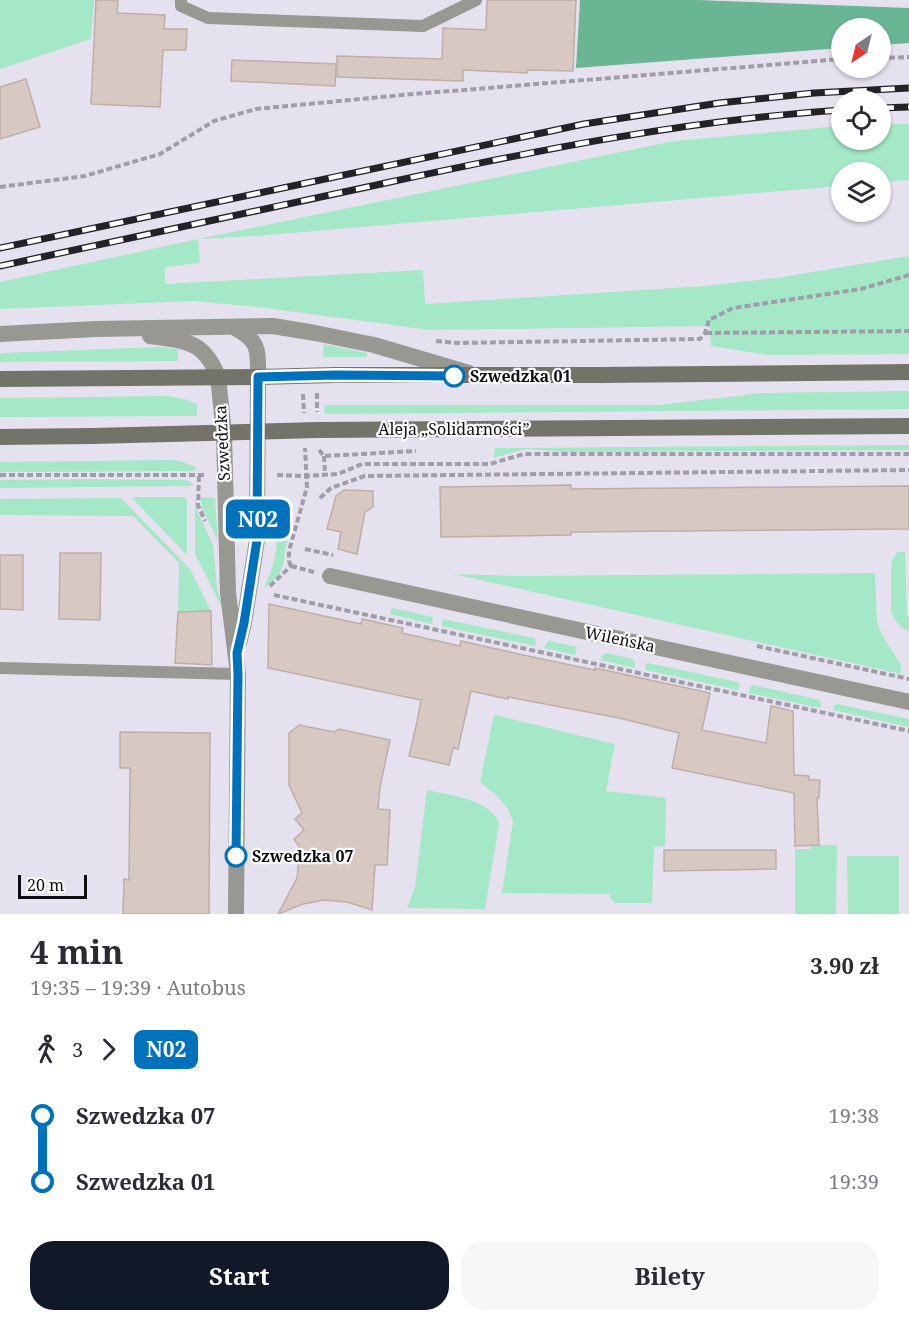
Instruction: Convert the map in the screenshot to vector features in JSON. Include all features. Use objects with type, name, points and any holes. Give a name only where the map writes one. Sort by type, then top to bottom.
[{"type":"main road","points":[[0,379],[909,372]]},
{"type":"main road","name":"Aleja „Solidarności”","points":[[0,437],[304,430],[909,426]]},
{"type":"street","name":"Szwedzka","points":[[232,326],[246,334],[258,350],[257,540],[237,653]]},
{"type":"street","points":[[0,334],[96,329],[273,326],[374,345],[479,376]]},
{"type":"street","points":[[96,329],[173,339],[191,344],[200,348],[207,355],[218,377]]},
{"type":"street","name":"Szwedzka","points":[[218,377],[224,433],[228,593],[238,674],[236,914]]},
{"type":"street","name":"Wileńska","points":[[330,576],[909,702]]},
{"type":"lane","points":[[181,0],[181,6],[208,18],[423,26],[476,0]]},
{"type":"lane","points":[[0,668],[238,674]]},
{"type":"path","points":[[891,58],[909,57]]},
{"type":"path","points":[[0,187],[84,176],[160,154],[214,121],[255,109],[831,61]]},
{"type":"path","points":[[433,341],[457,343],[700,339],[705,333],[709,320],[733,309],[861,289],[909,275]]},
{"type":"path","points":[[705,333],[909,331]]},
{"type":"path","points":[[291,566],[289,551],[307,487],[303,375]]},
{"type":"path","points":[[318,449],[324,456],[325,474]]},
{"type":"path","points":[[324,456],[417,451]]},
{"type":"path","points":[[258,475],[338,474],[362,464],[490,464],[524,454],[909,454]]},
{"type":"path","points":[[320,498],[331,488],[365,476],[909,470]]},
{"type":"path","points":[[0,475],[225,475]]},
{"type":"path","points":[[274,595],[909,731]]},
{"type":"green space","points":[[0,0],[94,0],[91,39],[0,69]]},
{"type":"green space","points":[[580,0],[696,0],[909,8],[909,43],[891,44],[891,18],[831,18],[831,49],[576,68]]},
{"type":"green space","points":[[891,124],[909,124],[909,180],[891,181],[891,162],[831,162],[831,187],[198,239],[674,141],[831,127],[831,150],[891,150]]},
{"type":"green space","points":[[198,239],[200,263],[165,267],[165,284],[423,270],[425,304],[704,286],[783,277],[909,256],[909,354],[769,355],[711,346],[709,326],[430,330],[266,308],[194,301],[0,309],[0,282]]},
{"type":"green space","points":[[323,344],[367,353],[367,357],[323,357]]},
{"type":"green space","points":[[160,347],[178,349],[178,361],[0,362],[0,353]]},
{"type":"green space","points":[[909,391],[909,409],[325,414],[324,405],[659,405],[762,393]]},
{"type":"green space","points":[[168,396],[197,404],[197,416],[0,417],[0,398]]},
{"type":"green space","points":[[909,445],[909,450],[568,452],[525,449],[494,458],[495,448]]},
{"type":"green space","points":[[181,461],[197,468],[191,471],[0,472],[0,462]]},
{"type":"green space","points":[[0,480],[184,480],[194,486],[0,488]]},
{"type":"green space","points":[[131,497],[184,497],[187,500],[187,555]]},
{"type":"green space","points":[[195,497],[198,513],[213,545],[217,588],[223,609],[195,554]]},
{"type":"green space","points":[[200,497],[215,498],[218,541],[203,510]]},
{"type":"green space","points":[[121,498],[190,569],[211,611],[178,612],[179,563],[133,516],[0,515],[0,499]]},
{"type":"green space","points":[[277,532],[289,535],[283,564],[278,575],[264,588],[274,561]]},
{"type":"green space","points":[[897,552],[905,552],[909,631],[900,626],[891,612],[891,568]]},
{"type":"green space","points":[[875,573],[877,622],[882,635],[901,665],[901,674],[453,574],[516,576]]},
{"type":"green space","points":[[392,608],[433,617],[432,624],[390,614]]},
{"type":"green space","points":[[443,619],[534,638],[535,646],[441,626]]},
{"type":"green space","points":[[548,641],[577,647],[575,655],[544,648]]},
{"type":"green space","points":[[606,653],[633,659],[634,668],[601,660],[602,655]]},
{"type":"green space","points":[[648,663],[738,682],[740,685],[738,690],[645,670],[645,665]]},
{"type":"green space","points":[[753,685],[820,700],[820,708],[749,693]]},
{"type":"green space","points":[[837,704],[909,719],[909,727],[833,710]]},
{"type":"green space","points":[[494,715],[615,744],[606,791],[666,798],[665,846],[654,847],[652,903],[615,903],[610,898],[611,894],[502,893],[513,821],[508,809],[497,796],[480,782]]},
{"type":"green space","points":[[427,790],[478,803],[487,808],[499,823],[485,909],[407,908],[415,887]]},
{"type":"green space","points":[[811,845],[837,845],[836,914],[795,914],[795,849],[811,849]]},
{"type":"green space","points":[[847,856],[899,856],[899,914],[848,914]]},
{"type":"building","points":[[96,0],[118,0],[117,13],[165,15],[164,29],[187,29],[186,50],[163,50],[160,107],[91,104]]},
{"type":"building","points":[[487,0],[576,0],[573,71],[527,70],[527,73],[463,70],[463,81],[337,77],[337,56],[442,59],[443,28],[486,30]]},
{"type":"building","points":[[232,60],[336,64],[335,86],[231,81]]},
{"type":"building","points":[[26,79],[40,127],[0,139],[0,87]]},
{"type":"building","points":[[571,485],[571,489],[909,486],[909,529],[571,532],[571,535],[441,537],[440,487]]},
{"type":"building","points":[[344,490],[373,491],[373,507],[365,512],[357,554],[338,549],[341,532],[327,529],[336,496]]},
{"type":"building","points":[[60,553],[101,553],[100,620],[59,619]]},
{"type":"building","points":[[0,555],[23,555],[23,610],[0,609]]},
{"type":"building","points":[[269,604],[361,624],[362,619],[403,628],[402,633],[460,646],[461,641],[710,693],[702,730],[766,743],[771,706],[793,711],[794,775],[809,776],[809,780],[820,780],[819,798],[817,798],[819,845],[795,846],[794,793],[672,768],[679,733],[619,718],[471,691],[458,749],[453,748],[449,765],[409,756],[421,700],[268,668]]},
{"type":"building","points":[[211,611],[212,665],[175,663],[178,612]]},
{"type":"building","points":[[299,725],[334,732],[339,729],[390,740],[378,809],[390,810],[387,865],[375,865],[372,910],[347,902],[324,900],[303,904],[278,914],[297,878],[300,848],[294,839],[304,830],[295,819],[302,813],[289,785],[289,733]]},
{"type":"building","points":[[120,732],[210,733],[209,914],[123,914],[124,879],[129,880],[130,768],[120,768]]},
{"type":"building","points":[[664,850],[776,850],[776,869],[664,871]]},
{"type":"railway","points":[[0,248],[584,124],[719,103],[814,93],[909,88]]},
{"type":"railway","points":[[891,108],[909,107]]},
{"type":"railway","points":[[0,266],[438,172],[610,138],[726,121],[831,111]]},
{"type":"bus line","name":"N02","points":[[236,856],[237,653],[257,540],[258,377],[454,376]]},
{"type":"place","name":"Szwedzka 01","points":[[454,376]]},
{"type":"place","name":"Szwedzka 07","points":[[236,856]]}]
